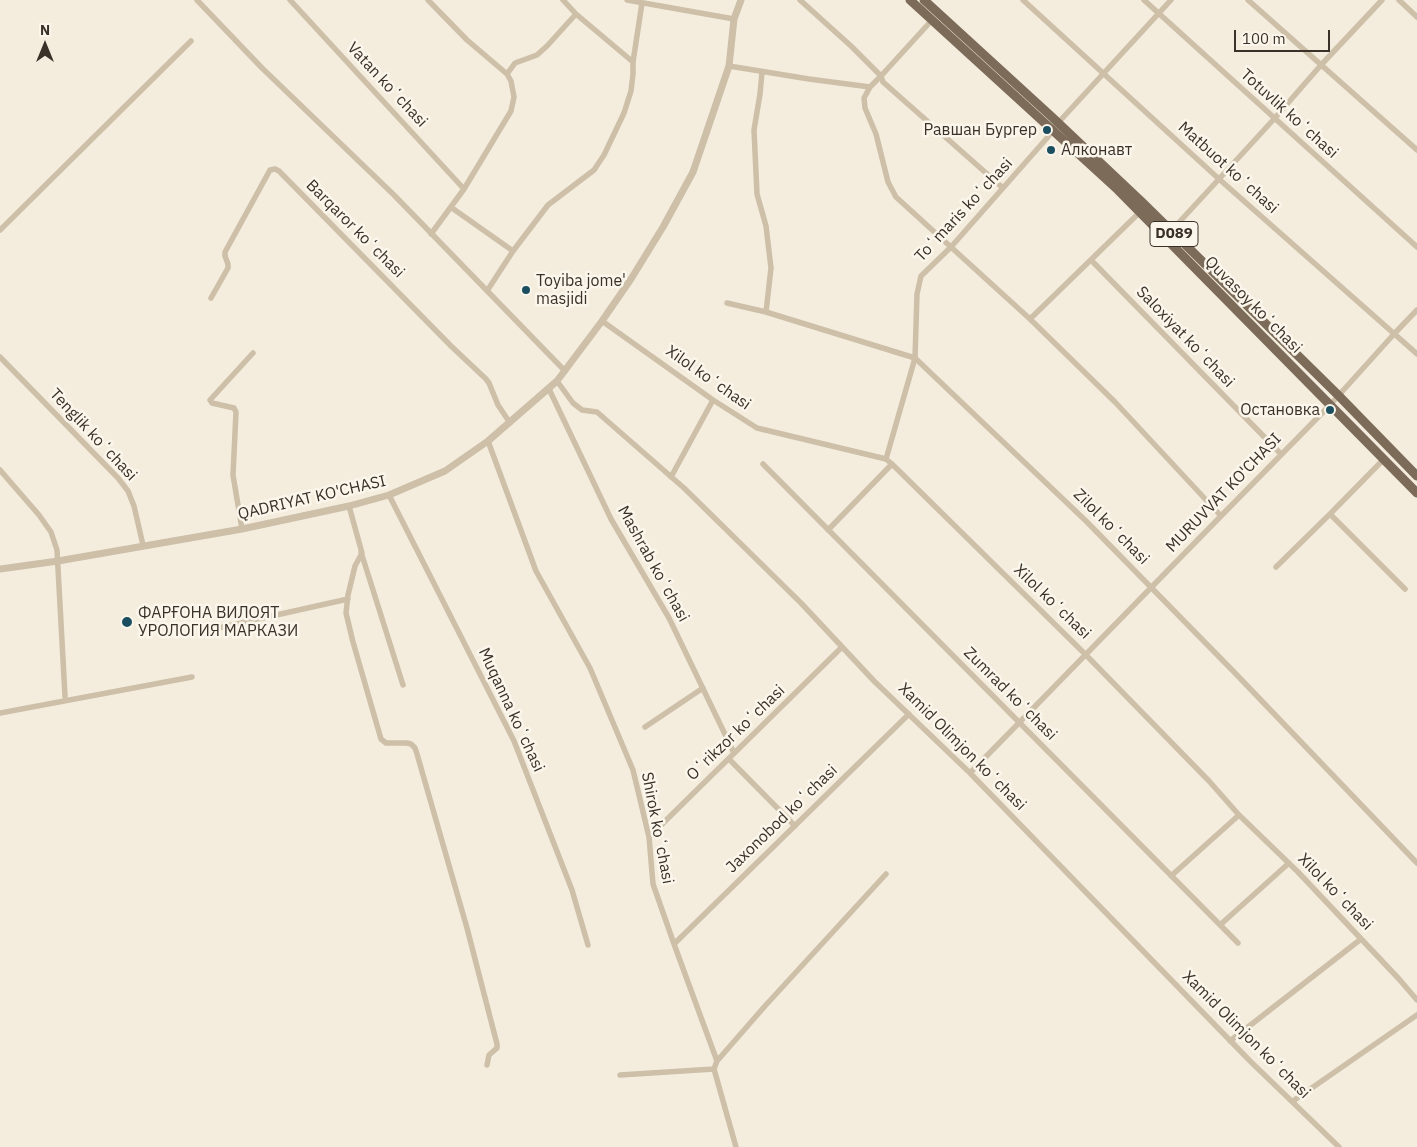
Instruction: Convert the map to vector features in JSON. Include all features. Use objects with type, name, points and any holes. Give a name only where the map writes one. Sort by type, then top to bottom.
[{"type":"main road","name":"Quvasoy koʻchasi","points":[[910,0],[1055,126],[1170,231],[1338,395],[1417,476]]},
{"type":"main road","name":"Quvasoy koʻchasi","points":[[924,0],[1055,126],[1417,493]]},
{"type":"street","points":[[197,0],[262,68],[431,234],[565,371]]},
{"type":"street","name":"Vatan koʻchasi","points":[[290,0],[464,189]]},
{"type":"street","points":[[428,0],[467,40],[507,74],[511,81],[514,97],[512,111],[452,208],[431,234]]},
{"type":"street","points":[[563,0],[576,14],[633,62]]},
{"type":"street","points":[[627,0],[734,19]]},
{"type":"street","name":"QADRIYAT KO'CHASI","points":[[0,569],[58,561],[242,529],[350,506],[389,495],[445,471],[488,440],[557,381],[631,279],[658,234],[693,172],[729,66],[734,19],[741,0]]},
{"type":"street","points":[[800,0],[852,46],[881,76],[883,82],[1003,188]]},
{"type":"street","name":"Matbuot koʻchasi","points":[[1023,0],[1417,354]]},
{"type":"street","name":"Totuvlik koʻchasi","points":[[1144,0],[1417,247]]},
{"type":"street","name":"Toʻmaris koʻchasi","points":[[886,460],[915,358],[917,294],[921,276],[951,247],[1055,126],[1171,0]]},
{"type":"street","points":[[1248,0],[1417,150]]},
{"type":"street","points":[[1170,231],[1220,179],[1321,65],[1382,0]]},
{"type":"street","points":[[1399,0],[1417,17]]},
{"type":"street","points":[[487,291],[513,251],[548,205],[588,175],[599,164],[614,136],[631,91],[633,62],[642,3]]},
{"type":"street","points":[[507,74],[516,63],[537,55],[576,14]]},
{"type":"street","points":[[935,22],[870,86],[864,98],[865,108],[876,134],[888,182],[896,197],[1030,319],[1115,402],[1221,516]]},
{"type":"street","points":[[0,230],[191,41]]},
{"type":"street","points":[[729,66],[870,86]]},
{"type":"street","points":[[762,72],[754,130],[757,194],[766,226],[771,268],[766,312]]},
{"type":"street","name":"Barqaror koʻchasi","points":[[211,298],[228,268],[225,252],[270,170],[275,169],[486,379],[498,406],[510,422]]},
{"type":"street","points":[[452,208],[513,251]]},
{"type":"street","points":[[1030,319],[1137,210]]},
{"type":"street","name":"Saloxiyat koʻchasi","points":[[1090,260],[1281,454]]},
{"type":"street","name":"Zilol koʻchasi","points":[[728,303],[766,312],[915,358],[1086,520],[1236,673],[1417,863]]},
{"type":"street","points":[[1338,395],[1417,310]]},
{"type":"street","name":"Xilol koʻchasi","points":[[602,321],[713,400],[757,428],[886,460],[892,464],[1086,655],[1239,814],[1289,863],[1417,1000]]},
{"type":"street","points":[[242,529],[233,475],[236,412],[234,408],[212,403],[210,400],[253,353]]},
{"type":"street","name":"Tenglik koʻchasi","points":[[0,357],[118,478],[128,491],[134,506],[143,545]]},
{"type":"street","name":"Xamid Olimjon koʻchasi","points":[[557,381],[573,403],[582,410],[597,412],[671,476],[800,603],[874,681],[970,773],[1230,1040],[1339,1147]]},
{"type":"street","name":"Mashrab koʻchasi","points":[[549,389],[611,519],[668,618],[734,753]]},
{"type":"street","name":"MURUVVAT KO'CHASI","points":[[970,773],[1338,395]]},
{"type":"street","points":[[671,476],[713,400]]},
{"type":"street","name":"Shirok koʻchasi","points":[[488,440],[536,571],[590,668],[633,770],[649,837],[653,884],[717,1061]]},
{"type":"street","points":[[1276,567],[1384,459]]},
{"type":"street","name":"Zumrad koʻchasi","points":[[763,464],[1238,943]]},
{"type":"street","points":[[828,530],[892,464]]},
{"type":"street","points":[[0,470],[39,515],[51,532],[57,550],[65,696]]},
{"type":"street","name":"Muqanna koʻchasi","points":[[389,495],[514,741],[572,890],[588,945]]},
{"type":"street","points":[[350,506],[361,550],[403,685]]},
{"type":"street","points":[[1330,514],[1405,589]]},
{"type":"street","points":[[361,550],[362,553],[355,566],[346,613],[381,740],[386,743],[411,744],[418,754],[464,916],[497,1044],[497,1048],[489,1055],[487,1065]]},
{"type":"street","points":[[209,630],[348,599]]},
{"type":"street","name":"Oʻrikzor koʻchasi","points":[[649,837],[842,647]]},
{"type":"street","points":[[0,713],[192,676]]},
{"type":"street","points":[[645,727],[703,688]]},
{"type":"street","name":"Jaxonobod koʻchasi","points":[[674,944],[909,714]]},
{"type":"street","points":[[729,758],[795,826]]},
{"type":"street","points":[[1171,876],[1239,814]]},
{"type":"street","points":[[1220,925],[1289,863]]},
{"type":"street","points":[[736,1147],[714,1069],[717,1061],[886,874]]},
{"type":"street","points":[[1230,1040],[1361,939]]},
{"type":"street","points":[[1293,1102],[1417,1015]]},
{"type":"street","points":[[620,1075],[714,1069]]},
{"type":"place","name":"Равшан Бургер","points":[[1047,130]]},
{"type":"place","name":"Алконавт","points":[[1051,150]]},
{"type":"place","name":"Toyiba jome' masjidi","points":[[526,290]]},
{"type":"place","name":"Остановка","points":[[1330,410]]},
{"type":"place","name":"ФАРҒОНА ВИЛОЯТ УРОЛОГИЯ МАРКАЗИ","points":[[127,622]]}]
